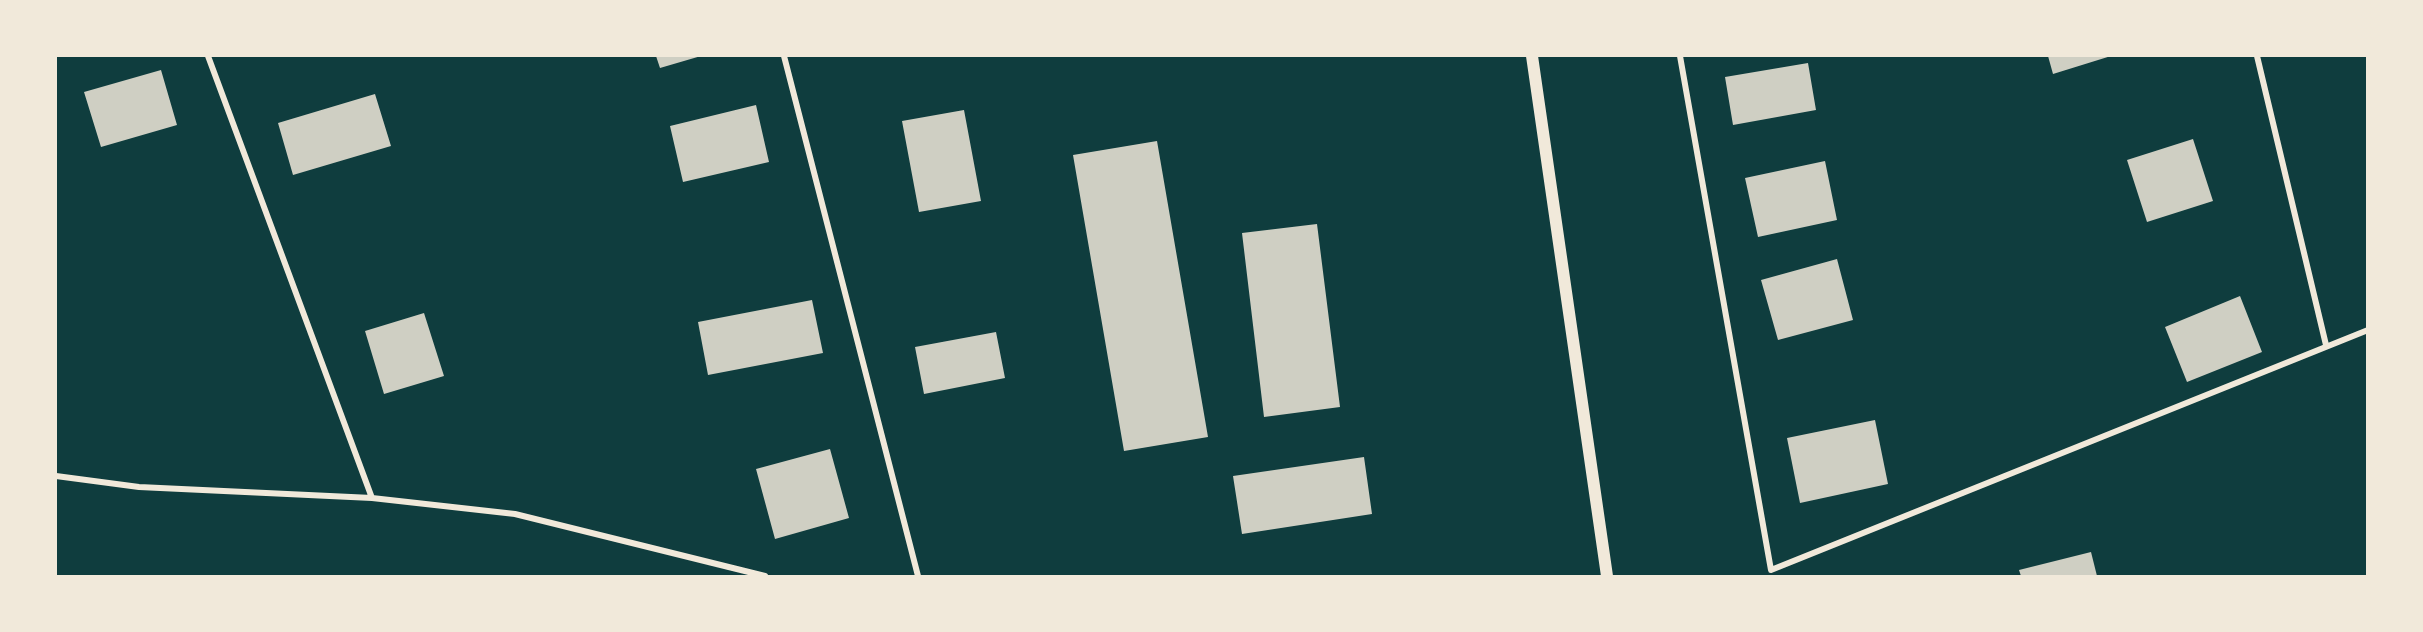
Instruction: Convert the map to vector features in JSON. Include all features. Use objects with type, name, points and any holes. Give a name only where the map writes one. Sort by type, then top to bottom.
[{"type":"main road","points":[[1532,56],[1606,576]]},
{"type":"street","points":[[208,56],[372,498]]},
{"type":"street","points":[[784,56],[918,576]]},
{"type":"street","points":[[1680,56],[1771,570],[2367,330]]},
{"type":"street","points":[[2257,56],[2326,345]]},
{"type":"street","points":[[56,476],[140,487],[372,498],[515,514],[765,576]]},
{"type":"building","points":[[656,56],[701,56],[660,68]]},
{"type":"building","points":[[2048,56],[2111,56],[2053,74]]},
{"type":"building","points":[[1808,63],[1816,110],[1733,125],[1725,77]]},
{"type":"building","points":[[161,70],[177,125],[101,147],[84,92]]},
{"type":"building","points":[[375,94],[391,146],[293,175],[278,123]]},
{"type":"building","points":[[756,105],[769,162],[683,182],[670,126]]},
{"type":"building","points":[[964,110],[981,201],[919,212],[902,121]]},
{"type":"building","points":[[2193,139],[2213,201],[2147,222],[2127,160]]},
{"type":"building","points":[[1157,141],[1208,437],[1124,451],[1073,155]]},
{"type":"building","points":[[1825,161],[1837,220],[1758,237],[1745,178]]},
{"type":"building","points":[[1317,224],[1340,407],[1264,417],[1242,233]]},
{"type":"building","points":[[1837,259],[1853,320],[1778,340],[1761,280]]},
{"type":"building","points":[[2240,296],[2262,352],[2187,382],[2165,327]]},
{"type":"building","points":[[812,300],[823,353],[708,375],[698,322]]},
{"type":"building","points":[[424,313],[444,376],[384,394],[365,331]]},
{"type":"building","points":[[996,332],[1005,378],[924,394],[915,347]]},
{"type":"building","points":[[1875,420],[1888,484],[1800,503],[1787,438]]},
{"type":"building","points":[[830,449],[849,518],[775,539],[756,469]]},
{"type":"building","points":[[1364,457],[1372,514],[1242,534],[1233,476]]},
{"type":"building","points":[[2091,552],[2097,576],[2021,576],[2019,570]]}]
